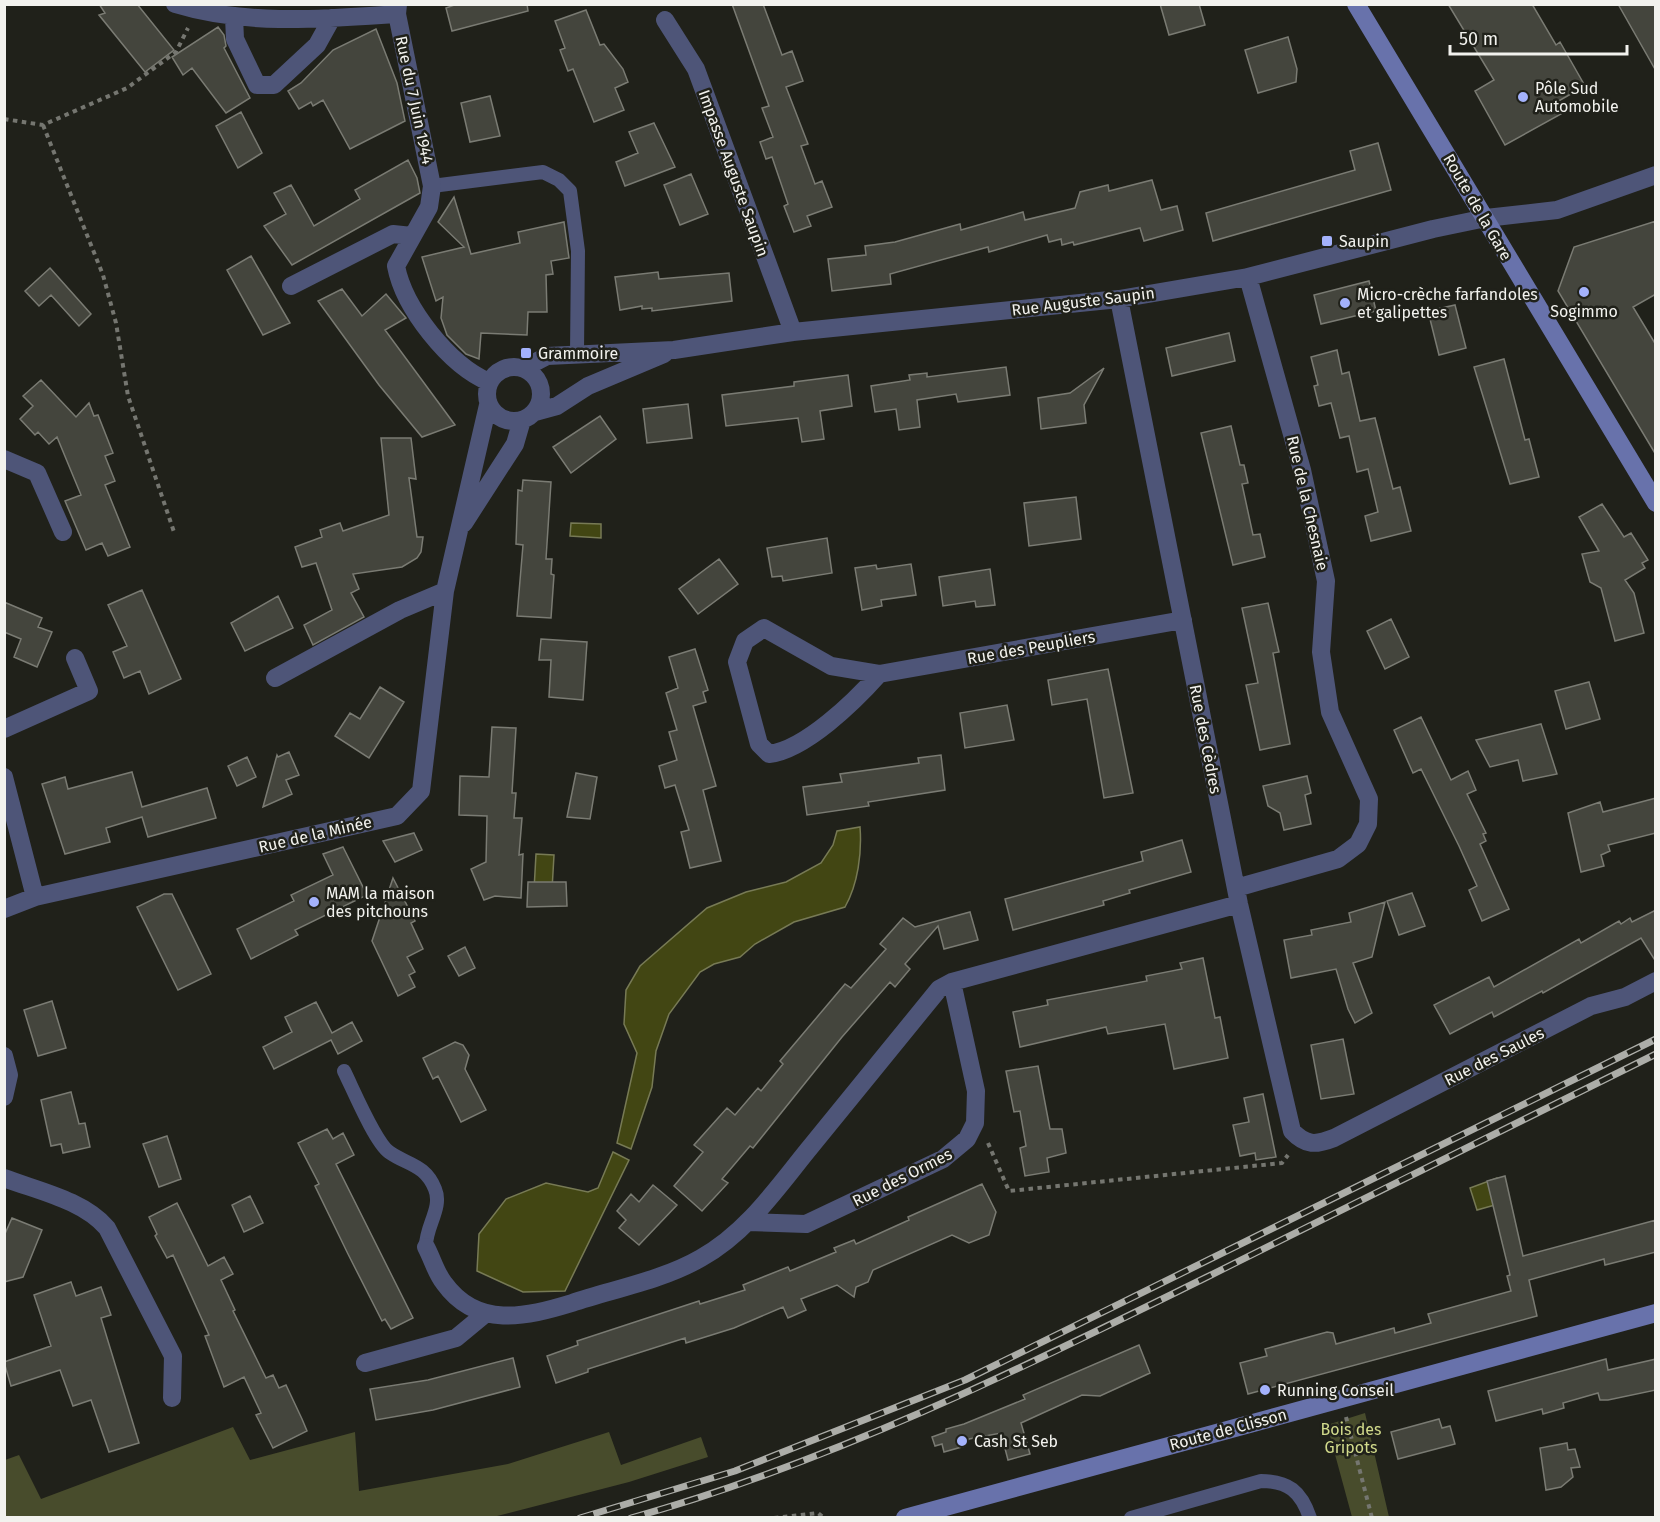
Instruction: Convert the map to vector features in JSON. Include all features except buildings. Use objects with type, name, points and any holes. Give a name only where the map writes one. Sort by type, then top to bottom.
[{"type":"main road","name":"Route de la Gare","points":[[1356,4],[1486,218],[1533,302],[1656,503]]},
{"type":"main road","name":"Route de Clisson","points":[[905,1518],[1656,1313]]},
{"type":"street","name":"Rue du 7 Juin 1944","points":[[175,4],[196,11],[234,17],[332,18],[398,9],[432,186],[429,207],[396,266],[399,285],[432,334],[451,356],[471,374],[489,382]]},
{"type":"street","points":[[234,17],[235,39],[257,85],[274,85],[317,45],[332,18]]},
{"type":"street","name":"Impasse Auguste Saupin","points":[[665,20],[696,69],[794,332]]},
{"type":"street","name":"Rue Auguste Saupin","points":[[524,368],[547,356],[674,350],[794,332],[1119,298],[1248,277],[1433,229],[1486,218],[1557,210],[1656,175]]},
{"type":"street","points":[[291,286],[393,234],[412,236]]},
{"type":"street","name":"Rue de la Chesnaie","points":[[1237,896],[1338,858],[1358,844],[1368,824],[1369,799],[1330,712],[1321,652],[1326,581],[1302,470],[1248,277]]},
{"type":"street","name":"Rue des Cèdres","points":[[1119,298],[1237,896],[1286,1117],[1292,1131],[1300,1140]]},
{"type":"street","name":"Rue Auguste Saupin","points":[[528,416],[557,406],[588,386],[674,350]]},
{"type":"street","points":[[515,366],[524,368],[537,379],[541,396],[528,416],[514,421],[499,417],[488,405],[486,397],[489,382],[499,370],[515,366]]},
{"type":"street","name":"Rue de la Minée","points":[[4,909],[35,897],[397,816],[421,791],[445,591],[488,405]]},
{"type":"street","name":"Rue de la Minée","points":[[457,534],[515,444],[528,416]]},
{"type":"street","points":[[4,459],[37,473],[63,532]]},
{"type":"street","points":[[275,678],[400,610],[445,591]]},
{"type":"street","name":"Rue des Peupliers","points":[[879,674],[852,705],[785,752],[769,754],[759,744],[737,662],[746,641],[764,628],[831,666],[879,674],[1183,620]]},
{"type":"street","points":[[4,729],[89,691],[75,658]]},
{"type":"street","points":[[4,777],[35,897]]},
{"type":"street","points":[[426,1247],[443,1282],[461,1303],[485,1314],[507,1317],[541,1312],[657,1276],[701,1259],[747,1222],[939,989],[952,982],[1237,896]]},
{"type":"street","name":"Rue des Saules","points":[[1300,1140],[1319,1144],[1334,1138],[1592,1006],[1625,997],[1656,981]]},
{"type":"street","points":[[952,982],[976,1091],[975,1123]]},
{"type":"street","points":[[4,1056],[9,1075],[4,1097]]},
{"type":"street","name":"Rue des Ormes","points":[[747,1222],[806,1224],[943,1159],[967,1138],[975,1123]]},
{"type":"street","points":[[4,1178],[96,1215],[107,1228],[173,1356],[172,1398]]},
{"type":"street","points":[[365,1364],[456,1338],[485,1314]]},
{"type":"lane","name":"Rue du 7 Juin 1944","points":[[432,186],[543,172],[559,180],[570,191],[578,251],[577,353]]},
{"type":"lane","points":[[344,1071],[380,1142],[389,1152],[421,1168],[436,1190],[436,1213],[426,1234],[426,1247]]},
{"type":"lane","points":[[1131,1518],[1261,1481],[1279,1481],[1293,1488],[1307,1508],[1310,1518]]},
{"type":"path","points":[[4,119],[43,125],[127,87],[176,52],[196,11]]},
{"type":"path","points":[[43,125],[103,275],[116,323],[128,396],[175,535]]},
{"type":"path","points":[[975,1123],[983,1133],[1009,1191],[1282,1163],[1300,1140]]},
{"type":"path","points":[[1341,1398],[1372,1518]]},
{"type":"path","points":[[774,1518],[818,1513],[824,1518]]},
{"type":"green space","name":"Bois des Gripots","points":[[1365,1413],[1389,1517],[1352,1517],[1327,1425]]},
{"type":"green space","points":[[233,1427],[250,1460],[355,1432],[359,1491],[508,1464],[609,1432],[621,1465],[701,1437],[708,1457],[629,1482],[493,1517],[5,1517],[5,1460],[19,1455],[41,1499]]},
{"type":"shaded area","points":[[571,523],[601,524],[601,538],[570,536]]},
{"type":"shaded area","points":[[860,827],[858,868],[845,907],[794,922],[755,944],[740,957],[714,964],[700,972],[669,1014],[656,1051],[652,1087],[631,1149],[617,1143],[637,1053],[624,1024],[626,990],[640,966],[707,908],[746,892],[786,882],[821,863],[833,845],[837,831]]},
{"type":"shaded area","points":[[536,854],[554,855],[552,890],[534,890]]},
{"type":"shaded area","points":[[613,1152],[629,1160],[565,1291],[523,1292],[477,1271],[479,1234],[506,1199],[546,1183],[588,1192],[598,1188]]},
{"type":"shaded area","points":[[1497,1178],[1502,1203],[1477,1210],[1470,1188]]},
{"type":"railway","points":[[580,1518],[735,1471],[965,1380],[1656,1039]]},
{"type":"railway","points":[[631,1518],[705,1496],[778,1470],[923,1412],[1136,1312],[1656,1054]]},
{"type":"place","name":"Pôle Sud Automobile","points":[[1523,97]]},
{"type":"place","name":"Saupin","points":[[1327,241]]},
{"type":"place","name":"Sogimmo","points":[[1584,292]]},
{"type":"place","name":"Micro-crèche farfandoles et galipettes","points":[[1345,303]]},
{"type":"place","name":"Grammoire","points":[[526,353]]},
{"type":"place","name":"MAM la maison des pitchouns","points":[[314,902]]},
{"type":"place","name":"Running Conseil","points":[[1265,1390]]},
{"type":"place","name":"Cash St Seb","points":[[962,1441]]}]
